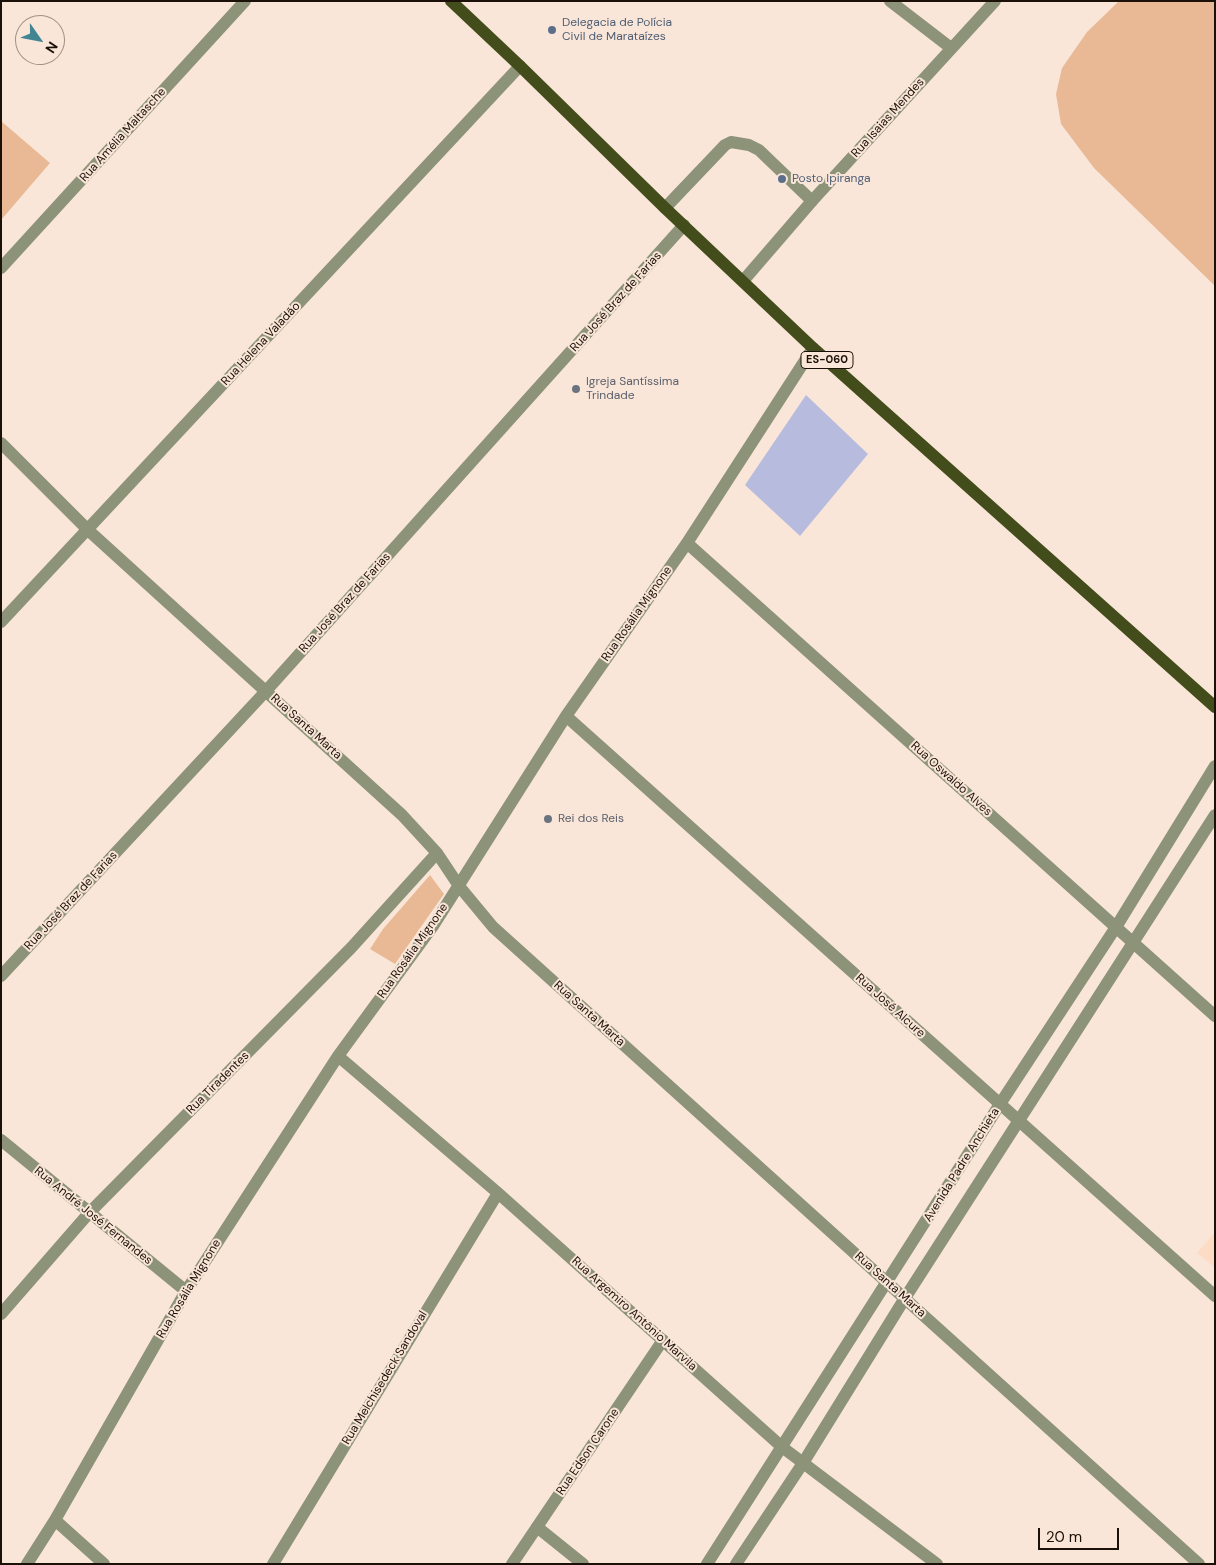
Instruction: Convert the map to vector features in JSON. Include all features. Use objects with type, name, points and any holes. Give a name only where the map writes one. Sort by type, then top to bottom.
[{"type":"main road","name":"ES-060","points":[[451,1],[813,348],[1215,707]]},
{"type":"street","name":"Rua Amélia Maltasche","points":[[1,268],[244,1]]},
{"type":"street","points":[[890,1],[951,48]]},
{"type":"street","name":"Rua Isaias Mendes","points":[[743,281],[812,202],[995,1]]},
{"type":"street","name":"Rua Helena Valadão","points":[[1,622],[520,66]]},
{"type":"street","points":[[665,208],[725,145],[732,142],[750,145],[759,150],[812,202]]},
{"type":"street","name":"Rua José Braz de Farias","points":[[1,976],[266,690],[684,226]]},
{"type":"street","name":"Rua Rosália Mignone","points":[[27,1564],[55,1520],[186,1291],[338,1056],[433,926],[566,716],[687,543],[813,348]]},
{"type":"street","name":"Rua Santa Marta","points":[[1,443],[88,530],[402,815],[437,853],[459,886],[492,927],[1199,1564]]},
{"type":"street","name":"Rua Oswaldo Alves","points":[[687,543],[1215,1016]]},
{"type":"street","name":"Rua José Alcure","points":[[566,716],[1215,1296]]},
{"type":"street","name":"Avenida Padre Anchieta","points":[[707,1564],[888,1283],[1000,1104],[1116,927],[1215,766]]},
{"type":"street","name":"Avenida Padre Anchieta","points":[[736,1564],[1215,815]]},
{"type":"street","name":"Rua Tiradentes","points":[[1,1314],[89,1213],[351,948],[437,853]]},
{"type":"street","name":"Rua Argemiro Antônio Marvila","points":[[338,1056],[498,1193],[782,1447],[937,1564]]},
{"type":"street","name":"Rua André José Fernandes","points":[[1,1140],[186,1291]]},
{"type":"street","name":"Rua Melchisedeck Sandoval","points":[[273,1564],[498,1193]]},
{"type":"street","name":"Rua Edson Carone","points":[[512,1564],[663,1340]]},
{"type":"street","points":[[55,1520],[104,1564]]},
{"type":"street","points":[[537,1527],[583,1564]]},
{"type":"shaded area","points":[[1119,1],[1215,1],[1215,286],[1094,168],[1061,124],[1056,94],[1062,68],[1087,32]]},
{"type":"shaded area","points":[[1,121],[50,163],[1,220]]},
{"type":"shaded area","points":[[430,875],[444,894],[395,964],[370,949],[383,929]]},
{"type":"shaded area","points":[[1215,1232],[1215,1268],[1197,1253]]},
{"type":"building","points":[[806,395],[868,454],[800,536],[745,485]]},
{"type":"place","name":"Delegacia de Polícia Civil de Marataízes","points":[[552,30]]},
{"type":"place","name":"Posto Ipiranga","points":[[782,179]]},
{"type":"place","name":"Igreja Santíssima Trindade","points":[[576,389]]},
{"type":"place","name":"Rei dos Reis","points":[[548,819]]}]
